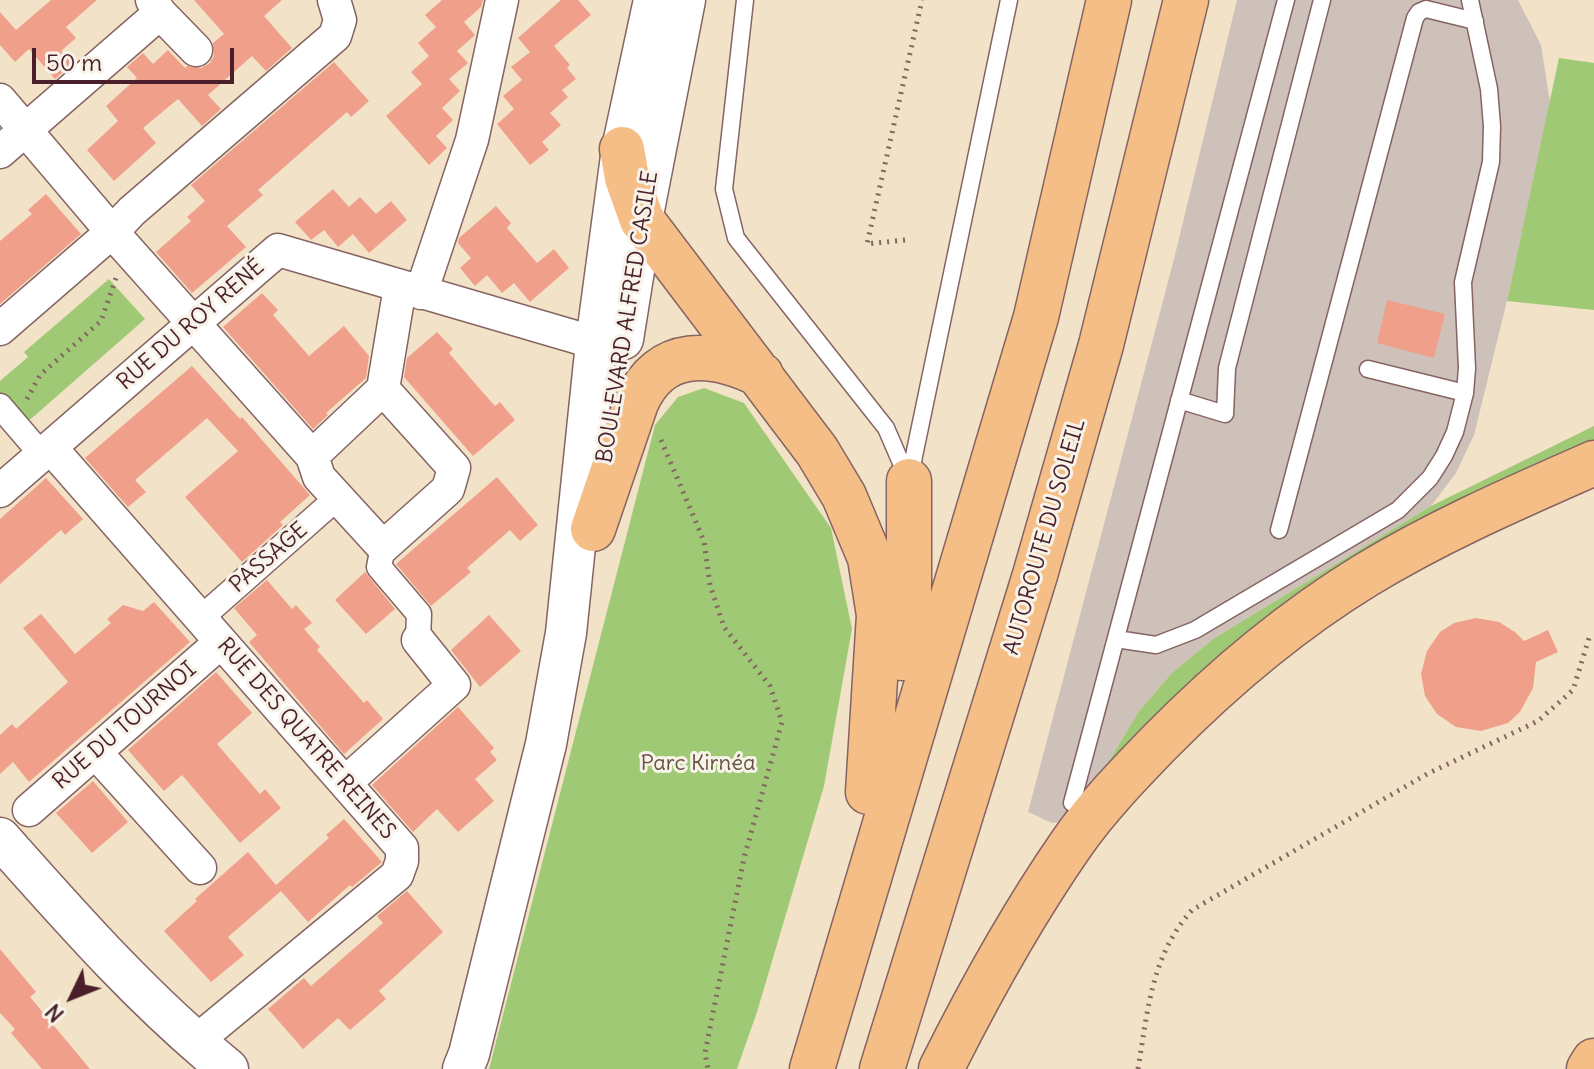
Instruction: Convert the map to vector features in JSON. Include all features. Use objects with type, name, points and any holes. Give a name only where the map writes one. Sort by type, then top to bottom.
[{"type":"main road","points":[[812,1069],[1036,317],[1109,0]]},
{"type":"main road","name":"AUTOROUTE DU SOLEIL","points":[[882,1069],[1035,575],[1088,391],[1186,0]]},
{"type":"main road","points":[[622,149],[627,178],[642,220],[817,451],[844,496],[870,558],[879,615],[868,792],[832,1009]]},
{"type":"main road","points":[[593,529],[640,392],[660,371],[675,362],[696,356],[740,365],[761,375]]},
{"type":"main road","points":[[941,1069],[1005,950],[1072,843],[1129,774],[1193,708],[1252,655],[1365,575],[1505,502],[1594,463]]},
{"type":"main road","points":[[868,792],[895,696],[904,649],[909,592],[909,481]]},
{"type":"main road","points":[[1589,1069],[1594,1061]]},
{"type":"street","points":[[0,329],[122,243],[132,211],[335,36],[340,20],[334,0]]},
{"type":"street","points":[[312,456],[383,389],[410,290],[472,140],[502,0]]},
{"type":"street","name":"BOULEVARD ALFRED CASILE","points":[[467,1064],[546,744],[566,633],[596,343],[622,149],[654,0]]},
{"type":"street","name":"BOULEVARD ALFRED CASILE","points":[[566,633],[582,583],[593,529],[642,220],[685,0]]},
{"type":"street","points":[[0,152],[156,7],[196,50]]},
{"type":"street","points":[[0,100],[192,323],[312,456],[319,477],[383,547]]},
{"type":"street","name":"RUE DU ROY RENÉ","points":[[0,491],[278,250],[596,343]]},
{"type":"street","points":[[345,783],[454,685],[418,640],[419,614],[379,567],[383,547],[448,489],[454,468],[383,389]]},
{"type":"street","points":[[7,414],[47,452]]},
{"type":"street","name":"RUE DES QUATRE REINES","points":[[47,452],[211,630],[402,848],[397,875],[195,1042]]},
{"type":"street","name":"PASSAGE","points":[[211,630],[337,498]]},
{"type":"street","name":"RUE DU TOURNOI","points":[[29,810],[96,753],[211,630]]},
{"type":"street","points":[[96,753],[200,868]]},
{"type":"street","points":[[0,838],[98,948],[195,1042],[228,1069]]},
{"type":"lane","points":[[745,0],[724,189],[730,223],[736,238],[886,428],[909,481]]},
{"type":"lane","points":[[909,481],[1009,0]]},
{"type":"lane","points":[[1072,803],[1286,0]]},
{"type":"lane","points":[[1179,400],[1225,414],[1227,368],[1322,0]]},
{"type":"lane","points":[[1116,639],[1156,645],[1195,630],[1398,510],[1430,478],[1444,456],[1455,432],[1465,393],[1467,368],[1463,282],[1491,162],[1489,89],[1470,0]]},
{"type":"lane","points":[[1279,530],[1415,18],[1426,9],[1475,21]]},
{"type":"lane","points":[[1368,369],[1465,393]]},
{"type":"path","points":[[905,240],[867,244],[922,0]]},
{"type":"path","points":[[7,414],[40,375],[101,321],[122,243]]},
{"type":"path","points":[[658,429],[704,541],[710,585],[724,627],[770,686],[782,722],[744,858],[705,1053],[708,1069]]},
{"type":"path","points":[[1138,1069],[1155,972],[1173,931],[1192,910],[1427,774],[1538,721],[1573,690],[1589,638]]},
{"type":"shaded area","points":[[1237,0],[1518,0],[1541,45],[1550,102],[1507,301],[1474,435],[1456,473],[1431,506],[1213,639],[1172,673],[1139,711],[1073,821],[1052,823],[1028,812],[1174,259]]},
{"type":"green space","points":[[1559,58],[1594,63],[1594,310],[1507,301]]},
{"type":"green space","points":[[109,279],[145,319],[24,425],[0,397],[0,381],[28,357],[24,352]]},
{"type":"green space","name":"Parc Kirnéa","points":[[704,388],[744,403],[831,528],[852,629],[824,786],[757,1012],[737,1069],[489,1069],[655,425],[678,397]]},
{"type":"green space","points":[[1594,426],[1594,455],[1484,503],[1073,821],[1139,711],[1172,673],[1213,639],[1431,506]]},
{"type":"building","points":[[51,0],[97,0],[66,27],[76,38],[61,51],[72,64],[55,79],[29,49],[15,62],[0,45],[0,12],[16,30]]},
{"type":"building","points":[[194,0],[282,0],[264,16],[292,48],[266,71],[252,56],[208,95],[221,109],[202,126],[178,99],[143,128],[156,143],[114,181],[87,150],[118,121],[106,106],[137,78],[127,67],[143,53],[153,64],[168,50],[185,68],[201,68],[210,63],[214,56],[213,43],[224,34]]},
{"type":"building","points":[[442,0],[483,0],[481,7],[464,22],[475,35],[457,51],[468,63],[449,79],[460,91],[442,108],[453,120],[436,136],[447,148],[429,165],[386,116],[422,84],[411,72],[429,56],[418,43],[436,27],[425,15]]},
{"type":"building","points":[[561,0],[578,0],[591,15],[554,46],[570,65],[567,68],[576,79],[562,90],[568,97],[550,113],[561,125],[542,142],[549,150],[530,165],[497,124],[514,109],[503,96],[522,80],[511,67],[530,52],[518,38]]},
{"type":"building","points":[[334,62],[369,101],[351,117],[347,112],[258,190],[263,195],[227,226],[246,247],[192,293],[156,252],[191,221],[187,217],[205,201],[191,185]]},
{"type":"building","points":[[333,189],[349,207],[360,197],[376,214],[391,201],[407,220],[369,253],[353,234],[338,247],[324,230],[311,240],[295,222]]},
{"type":"building","points":[[46,194],[81,234],[0,304],[0,241],[32,214],[28,210]]},
{"type":"building","points":[[496,206],[511,223],[507,228],[537,263],[554,249],[569,268],[530,302],[514,283],[502,293],[487,275],[475,286],[460,268],[471,258],[458,243],[459,238]]},
{"type":"building","points":[[262,293],[278,310],[273,315],[309,356],[344,326],[369,356],[366,378],[326,413],[328,415],[313,429],[223,327]]},
{"type":"building","points":[[1387,300],[1445,314],[1434,358],[1377,343]]},
{"type":"building","points":[[437,332],[453,349],[449,353],[479,388],[495,406],[500,402],[515,420],[473,456],[404,377],[407,358]]},
{"type":"building","points":[[192,366],[240,419],[242,417],[310,495],[280,522],[283,525],[242,562],[185,497],[238,451],[207,418],[135,480],[146,492],[128,507],[85,458]]},
{"type":"building","points":[[497,477],[538,525],[520,541],[510,530],[467,568],[471,572],[431,606],[396,564]]},
{"type":"building","points":[[46,478],[83,519],[65,535],[61,530],[0,584],[0,519]]},
{"type":"building","points":[[365,572],[395,609],[366,634],[335,600]]},
{"type":"building","points":[[267,580],[292,609],[296,605],[312,623],[304,629],[320,647],[317,650],[364,703],[367,700],[383,719],[344,754],[249,642],[257,635],[234,608]]},
{"type":"building","points":[[154,602],[190,642],[29,782],[13,762],[0,774],[0,735],[12,724],[16,729],[68,682],[23,628],[41,614],[75,654],[111,623],[107,619],[123,605],[143,611]]},
{"type":"building","points":[[489,615],[521,651],[480,687],[451,650]]},
{"type":"building","points":[[1476,618],[1499,622],[1524,641],[1548,630],[1558,652],[1536,662],[1533,688],[1520,712],[1508,723],[1481,731],[1456,727],[1437,714],[1425,696],[1421,674],[1427,651],[1440,632],[1454,623]]},
{"type":"building","points":[[216,672],[252,713],[217,744],[260,794],[265,789],[281,808],[240,843],[182,775],[164,791],[128,750]]},
{"type":"building","points":[[458,707],[494,748],[490,752],[497,760],[475,779],[494,801],[458,832],[437,809],[413,832],[372,785]]},
{"type":"building","points":[[93,781],[128,822],[92,853],[56,813]]},
{"type":"building","points":[[344,819],[382,862],[308,922],[281,891],[228,937],[244,955],[211,982],[164,931],[248,852],[276,885],[329,838],[326,835]]},
{"type":"building","points":[[407,891],[443,932],[379,991],[386,999],[350,1030],[338,1018],[303,1049],[268,1009],[304,978],[311,986],[383,923],[377,916]]},
{"type":"building","points":[[0,949],[36,992],[30,997],[90,1069],[42,1069],[11,1033],[15,1029],[0,1013]]}]
